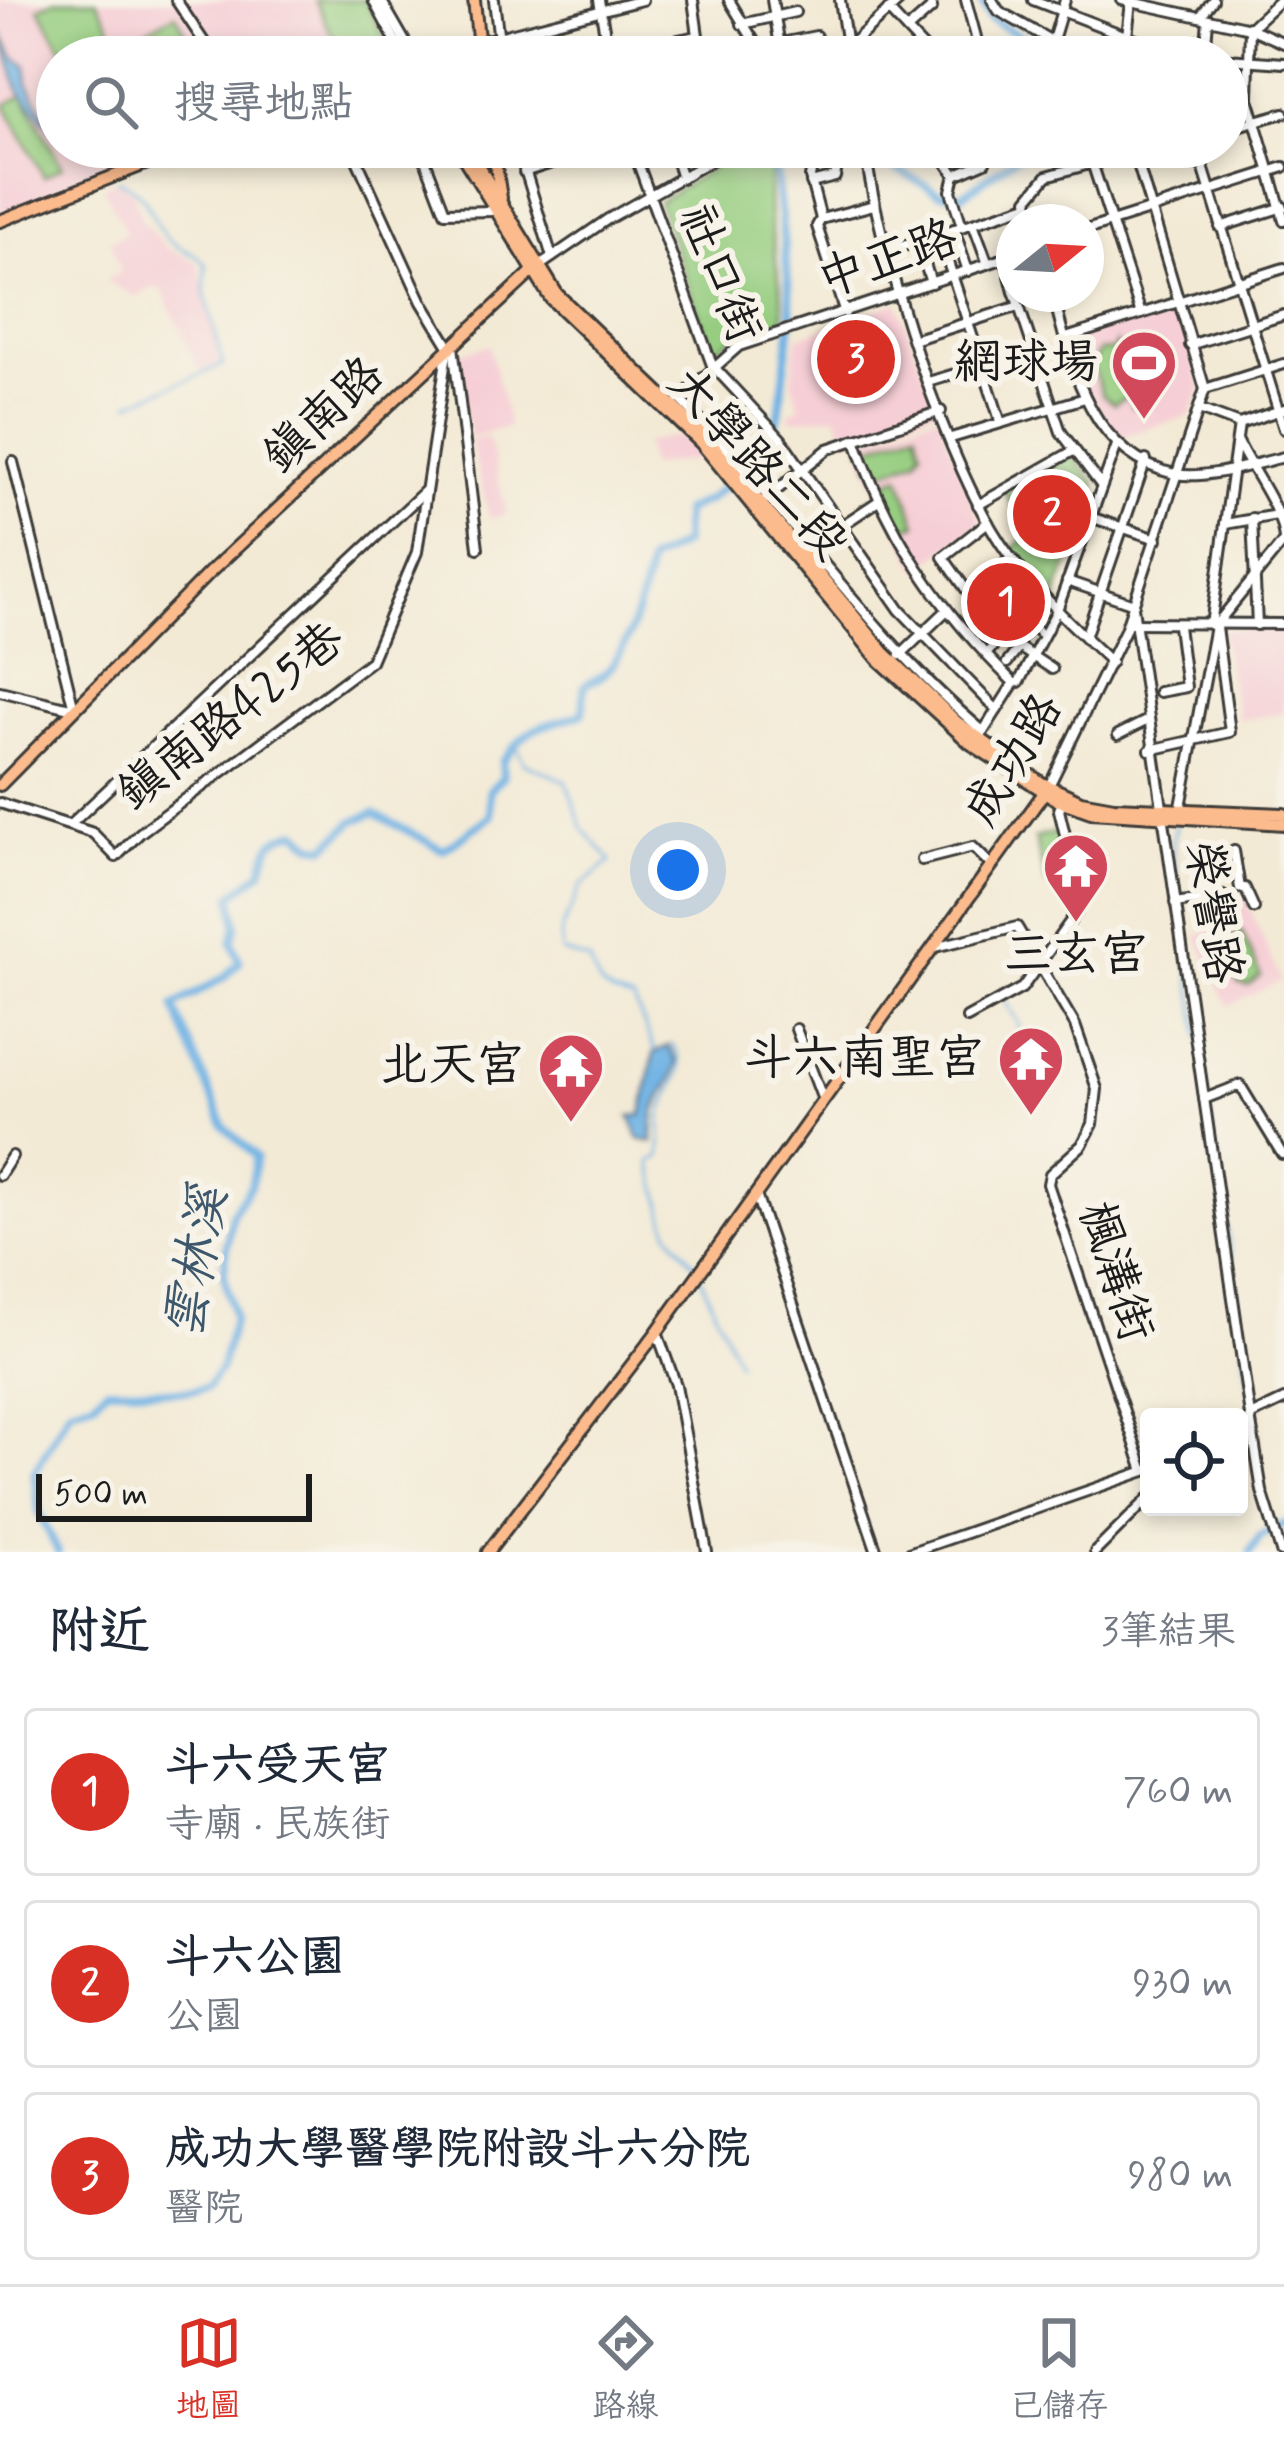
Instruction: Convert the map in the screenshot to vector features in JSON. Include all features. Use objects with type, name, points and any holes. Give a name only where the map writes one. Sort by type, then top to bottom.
[{"type":"main road","points":[[474,0],[477,36]]},
{"type":"main road","points":[[0,220],[134,168]]},
{"type":"main road","name":"大學路二段","points":[[471,168],[499,209]]},
{"type":"main road","name":"大學路二段","points":[[477,168],[534,270],[576,321],[674,405],[733,466],[788,542],[903,677],[970,743],[1046,790]]},
{"type":"main road","points":[[495,168],[499,209]]},
{"type":"main road","name":"鎮南路","points":[[0,785],[209,573],[534,270]]},
{"type":"main road","name":"大學路二段","points":[[743,478],[766,498],[788,542]]},
{"type":"main road","name":"大學路二段","points":[[903,677],[981,734],[1046,790]]},
{"type":"main road","points":[[1046,790],[1106,815],[1161,814],[1284,824]]},
{"type":"main road","name":"成功路","points":[[488,1552],[657,1332],[1046,790]]},
{"type":"main road","points":[[1180,815],[1284,814]]},
{"type":"street","points":[[176,0],[200,36]]},
{"type":"street","points":[[377,0],[394,36]]},
{"type":"street","points":[[377,0],[402,36]]},
{"type":"street","points":[[494,0],[499,36]]},
{"type":"street","points":[[599,0],[605,36]]},
{"type":"street","points":[[503,36],[642,0]]},
{"type":"street","points":[[693,0],[698,36]]},
{"type":"street","points":[[729,0],[750,36]]},
{"type":"street","points":[[772,0],[777,36]]},
{"type":"street","points":[[840,0],[845,36]]},
{"type":"street","points":[[858,36],[900,0]]},
{"type":"street","points":[[907,30],[932,8],[930,0]]},
{"type":"street","points":[[965,0],[975,36]]},
{"type":"street","points":[[992,0],[999,11],[1048,36]]},
{"type":"street","points":[[1033,0],[1124,36]]},
{"type":"street","points":[[1055,36],[1065,0]]},
{"type":"street","points":[[1188,0],[1201,18],[1205,36]]},
{"type":"street","points":[[1201,18],[1214,0]]},
{"type":"street","points":[[1127,36],[1126,1],[1250,28],[1284,43]]},
{"type":"street","points":[[1281,1],[1250,28],[1248,98],[1284,220]]},
{"type":"street","points":[[888,10],[913,36]]},
{"type":"street","points":[[742,24],[795,12]]},
{"type":"street","points":[[1249,62],[1284,63]]},
{"type":"street","points":[[1248,123],[1284,112]]},
{"type":"street","points":[[1104,224],[1284,167]]},
{"type":"street","points":[[361,168],[422,302],[450,349],[478,548]]},
{"type":"street","points":[[428,168],[445,212],[499,209]]},
{"type":"street","points":[[523,168],[552,257]]},
{"type":"street","points":[[524,172],[536,168]]},
{"type":"street","name":"社口街","points":[[639,168],[712,365],[781,439],[920,634],[997,710]]},
{"type":"street","points":[[679,168],[682,178]]},
{"type":"street","name":"鎮南路","points":[[534,270],[696,168]]},
{"type":"street","points":[[813,168],[811,183],[821,219],[817,226],[845,313]]},
{"type":"street","points":[[811,183],[835,177],[837,168]]},
{"type":"street","points":[[868,168],[874,205],[928,382],[978,505],[1011,558],[1111,662]]},
{"type":"street","points":[[950,168],[968,271]]},
{"type":"street","points":[[955,175],[972,168]]},
{"type":"street","points":[[1028,204],[1035,185],[1074,168]]},
{"type":"street","points":[[1090,168],[1141,314]]},
{"type":"street","points":[[1138,168],[1205,389],[1284,364]]},
{"type":"street","points":[[1203,168],[1284,429]]},
{"type":"street","points":[[821,219],[874,205]]},
{"type":"street","points":[[1220,226],[1282,207]]},
{"type":"street","points":[[888,251],[996,215]]},
{"type":"street","points":[[973,223],[988,264]]},
{"type":"street","points":[[938,235],[1001,424]]},
{"type":"street","points":[[918,242],[931,283]]},
{"type":"street","name":"中正路","points":[[674,405],[712,365],[739,346],[996,261]]},
{"type":"street","points":[[1066,338],[1284,268]]},
{"type":"street","points":[[916,339],[998,312]]},
{"type":"street","points":[[1020,312],[1051,407],[1072,451],[1101,485]]},
{"type":"street","points":[[1058,312],[1085,398],[1100,427],[1117,445],[1178,475],[1284,457]]},
{"type":"street","points":[[1190,345],[1284,315]]},
{"type":"street","name":"鎮南路425巷","points":[[70,824],[92,833],[116,857],[140,833],[371,661],[417,552],[450,349]]},
{"type":"street","points":[[928,382],[982,366]]},
{"type":"street","name":"成功路","points":[[1046,790],[1130,623],[1205,389]]},
{"type":"street","points":[[951,438],[1085,398]]},
{"type":"street","points":[[1199,409],[1239,424],[1281,410]]},
{"type":"street","points":[[766,498],[828,449],[941,411]]},
{"type":"street","points":[[1180,815],[1213,625],[1239,424]]},
{"type":"street","points":[[1213,625],[1284,538],[1283,514],[1246,466],[1236,437]]},
{"type":"street","points":[[855,439],[877,502],[945,612],[1016,682]]},
{"type":"street","points":[[981,734],[1057,610],[1117,445]]},
{"type":"street","points":[[978,505],[1072,451]]},
{"type":"street","points":[[1085,637],[1146,460]]},
{"type":"street","points":[[0,691],[74,709],[13,462]]},
{"type":"street","points":[[0,803],[70,824],[426,490]]},
{"type":"street","name":"大學路二段","points":[[766,498],[900,655],[981,734]]},
{"type":"street","points":[[811,547],[877,502]]},
{"type":"street","points":[[1225,524],[1283,514]]},
{"type":"street","points":[[1090,517],[1157,539]]},
{"type":"street","points":[[1252,518],[1257,625]]},
{"type":"street","points":[[988,522],[943,557],[970,595],[1011,558]]},
{"type":"street","points":[[1067,581],[1133,605]]},
{"type":"street","points":[[989,651],[1039,590]]},
{"type":"street","points":[[900,655],[945,612]]},
{"type":"street","points":[[1018,616],[1043,635]]},
{"type":"street","points":[[1130,623],[1284,624]]},
{"type":"street","name":"榮譽路","points":[[1130,623],[1250,1416],[1268,1512],[1281,1552]]},
{"type":"street","points":[[1150,749],[1231,729],[1213,625]]},
{"type":"street","points":[[1159,692],[1186,687],[1178,626]]},
{"type":"street","points":[[1002,636],[1052,669]]},
{"type":"street","points":[[1006,663],[1018,649]]},
{"type":"street","points":[[1118,735],[1146,722]]},
{"type":"street","points":[[967,1018],[1022,988],[1081,901],[1063,799]]},
{"type":"street","points":[[922,860],[973,847],[992,866]]},
{"type":"street","points":[[1234,851],[1240,888],[1245,887],[1254,908]]},
{"type":"street","points":[[1175,903],[1223,896]]},
{"type":"street","name":"楓溝街","points":[[935,946],[1016,927],[1075,1025],[1097,1089],[1094,1119],[1082,1145],[1050,1174],[1048,1184],[1140,1450]]},
{"type":"street","points":[[796,1029],[823,1101]]},
{"type":"street","points":[[1204,1099],[1240,1085],[1282,1154]]},
{"type":"street","points":[[0,1175],[12,1156]]},
{"type":"street","points":[[756,1195],[877,1552]]},
{"type":"street","points":[[657,1332],[682,1411],[707,1552]]},
{"type":"street","points":[[1250,1416],[1284,1400]]},
{"type":"street","points":[[1248,1439],[1254,1437]]},
{"type":"street","points":[[911,1552],[1140,1472]]},
{"type":"street","points":[[1095,1552],[1140,1507]]},
{"type":"shaded area","points":[[0,0],[365,0],[384,36],[36,36],[36,168],[118,168],[0,214]]},
{"type":"shaded area","points":[[116,181],[133,192],[143,222],[168,249],[197,262],[213,319],[219,361],[215,366],[199,370],[162,291],[155,287],[135,297],[105,280],[121,272],[110,241],[126,233],[103,186]]},
{"type":"shaded area","points":[[897,302],[936,406],[932,411],[846,440],[837,415],[791,420],[789,412],[800,407],[792,383],[797,337]]},
{"type":"shaded area","points":[[1175,307],[1202,386],[1190,416],[1113,439],[1091,406],[1074,355],[1085,351],[1080,336]]},
{"type":"shaded area","points":[[489,345],[509,427],[469,438],[458,353]]},
{"type":"shaded area","points":[[938,414],[981,523],[918,570],[879,496],[858,442]]},
{"type":"shaded area","points":[[682,435],[705,458],[649,466],[645,442]]},
{"type":"shaded area","points":[[488,437],[507,514],[490,519],[470,441]]},
{"type":"shaded area","points":[[1284,627],[1284,713],[1238,720],[1221,631]]},
{"type":"shaded area","points":[[1245,897],[1281,981],[1228,1006],[1197,936],[1230,920],[1231,900]]},
{"type":"green space","points":[[54,0],[97,0],[115,35],[55,36],[39,8]]},
{"type":"green space","points":[[315,0],[365,0],[383,36],[333,36]]},
{"type":"green space","points":[[176,14],[187,35],[185,36],[135,36]]},
{"type":"green space","points":[[23,95],[36,119],[36,162],[5,105]]},
{"type":"green space","points":[[39,168],[60,168],[44,177]]},
{"type":"green space","points":[[712,168],[772,168],[770,211],[784,321],[735,336],[712,351],[658,202]]},
{"type":"green space","points":[[1116,343],[1137,405],[1132,407],[1128,396],[1114,404],[1102,395],[1092,365],[1099,351],[1113,350]]},
{"type":"green space","points":[[917,430],[922,449],[917,459],[886,471],[870,466],[870,453],[863,449]]},
{"type":"green space","points":[[1070,454],[1096,483],[1053,606],[1009,550],[1031,535],[1005,493]]},
{"type":"green space","points":[[900,476],[917,524],[900,530],[879,484]]},
{"type":"green space","points":[[1060,831],[1071,877],[1046,884],[1035,838]]},
{"type":"green space","points":[[1241,930],[1261,976],[1248,986],[1238,983],[1221,945]]},
{"type":"water","points":[[0,29],[14,57],[27,65],[36,111],[18,89]]},
{"type":"water","points":[[668,1046],[677,1062],[655,1113],[653,1142],[640,1139],[630,1116],[642,1115],[654,1053]]},
{"type":"waterway","name":"雲林溪","points":[[981,0],[991,20],[1021,36]]},
{"type":"waterway","name":"雲林溪","points":[[58,1552],[39,1512],[34,1473],[70,1408],[94,1401],[107,1388],[207,1388],[220,1369],[234,1318],[224,1274],[226,1250],[232,1213],[251,1185],[256,1157],[224,1126],[174,1006],[223,978],[240,962],[232,942],[237,925],[232,896],[262,871],[269,849],[280,837],[297,831],[312,845],[326,847],[354,821],[374,813],[443,850],[491,816],[489,791],[503,777],[502,761],[523,738],[540,727],[583,713],[584,686],[610,668],[626,641],[649,562],[683,544],[684,511],[708,500],[770,441],[779,415],[792,315],[778,168]]},
{"type":"waterway","name":"雲林溪","points":[[894,168],[940,193],[962,195],[1001,168]]},
{"type":"waterway","points":[[87,175],[99,169],[110,175]]},
{"type":"waterway","points":[[118,180],[140,194],[165,236],[206,265],[205,291],[223,365],[130,403]]},
{"type":"waterway","points":[[516,745],[524,763],[566,781],[583,829],[611,861],[581,886],[561,931],[562,952],[590,961],[604,988],[634,1001],[655,1050]]},
{"type":"waterway","points":[[1177,819],[1172,847],[1180,898]]},
{"type":"waterway","points":[[1181,908],[1253,1409]]},
{"type":"waterway","points":[[1005,1001],[1019,1024],[1020,1040]]},
{"type":"waterway","points":[[672,1044],[679,1072],[661,1117],[660,1158],[651,1162],[669,1232],[697,1267]]},
{"type":"waterway","points":[[700,1276],[738,1363]]},
{"type":"waterway","points":[[1250,1552],[1260,1536],[1284,1524]]},
{"type":"place","name":"成功大學醫學院附設斗六分院","points":[[856,359]]},
{"type":"place","name":"網球場","points":[[1144,422]]},
{"type":"place","name":"斗六公園","points":[[1052,514]]},
{"type":"place","name":"斗六受天宮","points":[[1006,602]]},
{"type":"place","name":"三玄宮","points":[[1076,925]]},
{"type":"place","name":"斗六南聖宮","points":[[1031,1118]]},
{"type":"place","name":"北天宮","points":[[571,1125]]}]
